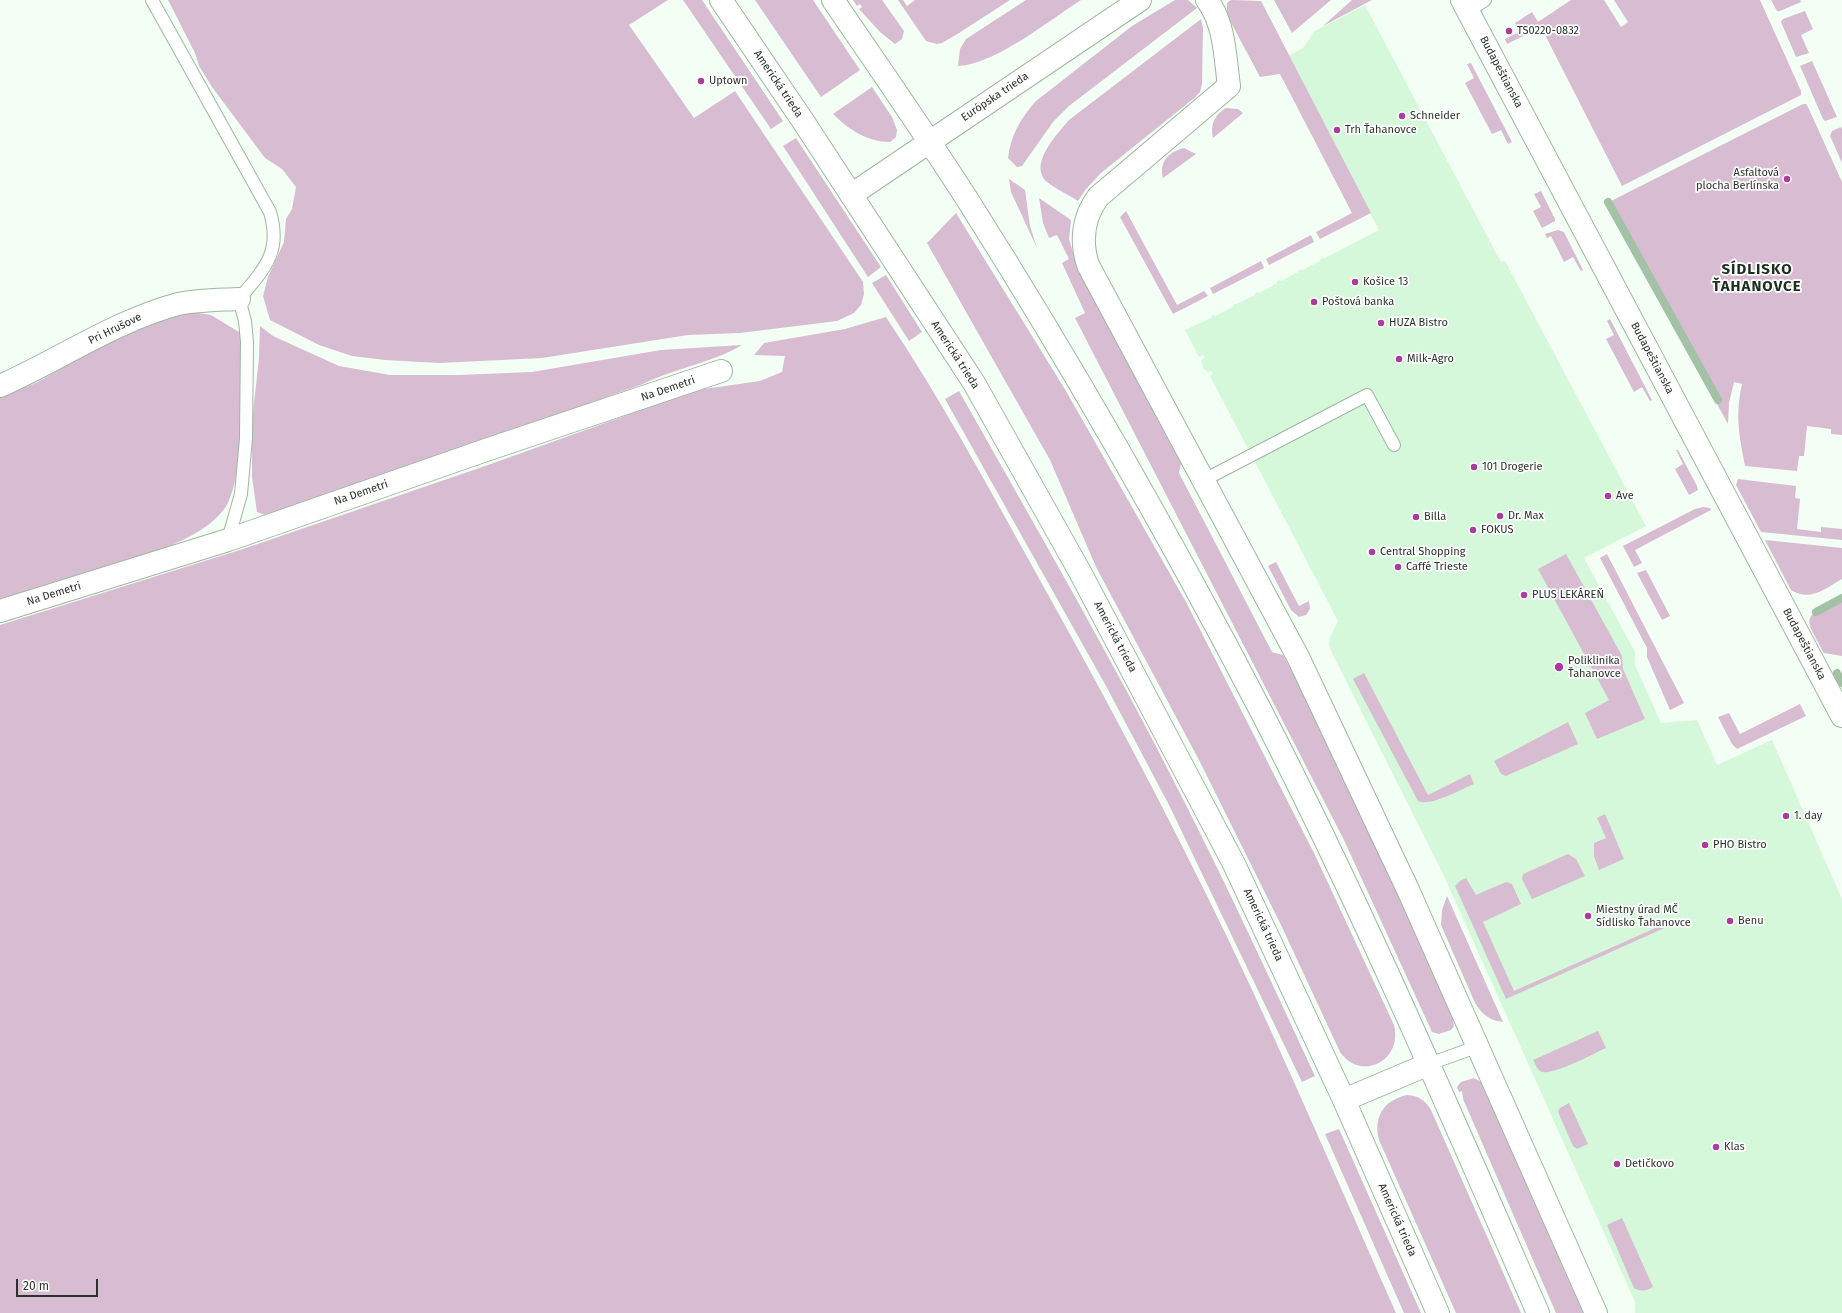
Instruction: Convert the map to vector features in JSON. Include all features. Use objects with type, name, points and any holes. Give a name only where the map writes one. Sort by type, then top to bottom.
[{"type":"street","name":"Americká trieda","points":[[721,0],[974,383],[1080,572],[1234,864],[1344,1100],[1438,1313]]},
{"type":"street","points":[[833,0],[968,200],[1170,540],[1262,714],[1340,870],[1429,1064],[1538,1313]]},
{"type":"street","name":"Európska trieda","points":[[851,195],[1140,0]]},
{"type":"street","points":[[1207,0],[1216,14],[1221,28],[1229,86],[1098,197],[1086,217],[1083,240],[1088,265],[1298,657],[1409,892],[1479,1046],[1596,1313]]},
{"type":"street","name":"Budapeštianska","points":[[1472,4],[1842,716]]},
{"type":"street","name":"Pri Hrušove","points":[[0,386],[36,370],[135,318],[180,304],[239,299]]},
{"type":"street","name":"Na Demetri","points":[[0,611],[228,540],[486,450],[721,371]]},
{"type":"street","points":[[1344,1100],[1429,1064]]},
{"type":"lane","points":[[152,0],[266,205],[273,222],[275,244],[271,258],[266,267],[239,299],[245,321],[248,342],[246,438],[241,494],[228,540]]},
{"type":"lane","points":[[1204,480],[1367,395],[1394,445]]},
{"type":"lane","points":[[1429,1064],[1479,1046]]},
{"type":"shaded area","points":[[168,0],[668,0],[629,25],[694,118],[735,91],[863,282],[864,294],[861,305],[854,313],[837,321],[740,333],[688,335],[542,358],[439,363],[385,360],[352,356],[319,345],[270,320],[263,296],[268,277],[284,242],[286,219],[292,209],[296,187],[282,169],[265,158],[212,87],[199,66],[195,53]]},
{"type":"shaded area","points":[[683,0],[702,0],[783,121],[771,129]]},
{"type":"shaded area","points":[[755,0],[813,0],[860,70],[821,97]]},
{"type":"shaded area","points":[[853,0],[882,0],[904,31],[902,39],[895,44],[880,32],[859,9],[862,7],[860,4],[857,6]]},
{"type":"shaded area","points":[[898,0],[903,0],[907,6],[915,0],[1010,0],[959,33],[942,43],[937,44],[926,41]]},
{"type":"shaded area","points":[[1026,0],[1081,0],[1038,30],[1005,50],[989,58],[958,66],[960,49],[966,39]]},
{"type":"shaded area","points":[[1175,0],[1188,0],[1197,8],[1069,106],[1053,122],[1022,166],[1017,167],[1008,158],[1009,149],[1014,134],[1036,101],[1132,26]]},
{"type":"shaded area","points":[[1231,0],[1261,1],[1371,213],[1320,239],[1316,232],[1352,213],[1280,74],[1260,77],[1227,15],[1227,3]]},
{"type":"shaded area","points":[[1274,0],[1331,0],[1292,33]]},
{"type":"shaded area","points":[[1352,0],[1372,0],[1323,26]]},
{"type":"shaded area","points":[[1571,0],[1604,0],[1621,27],[1628,22],[1614,0],[1760,0],[1801,91],[1801,95],[1622,186],[1541,27],[1507,44],[1505,39],[1519,32],[1515,23],[1532,12],[1538,22]]},
{"type":"shaded area","points":[[1771,0],[1800,0],[1801,2],[1777,11]]},
{"type":"shaded area","points":[[1365,5],[1495,251],[1501,262],[1505,261],[1646,526],[1584,558],[1635,652],[1635,665],[1661,723],[1697,720],[1717,765],[1772,740],[1842,899],[1842,1313],[1635,1313],[1635,1302],[1444,876],[1332,653],[1329,645],[1330,638],[1338,621],[1210,376],[1213,374],[1211,371],[1208,372],[1203,368],[1201,360],[1205,358],[1203,355],[1199,357],[1185,330],[1211,318],[1212,315],[1215,316],[1233,307],[1234,304],[1255,295],[1256,292],[1259,293],[1276,284],[1278,280],[1281,281],[1298,272],[1300,269],[1303,270],[1320,261],[1321,258],[1325,258],[1379,230],[1289,55],[1303,48],[1315,31]]},
{"type":"shaded area","points":[[1805,11],[1813,29],[1801,35],[1809,53],[1796,57],[1781,22],[1783,19]]},
{"type":"shaded area","points":[[1201,19],[1203,28],[1202,84],[1200,92],[1101,173],[1086,189],[1078,201],[1047,182],[1041,172],[1043,156],[1053,140],[1069,120]]},
{"type":"shaded area","points":[[1812,61],[1837,117],[1825,121],[1800,66]]},
{"type":"shaded area","points":[[1471,63],[1512,142],[1508,144],[1501,130],[1492,134],[1465,83],[1474,78],[1467,64]]},
{"type":"shaded area","points":[[872,87],[892,117],[897,130],[896,137],[890,142],[874,140],[858,134],[833,114]]},
{"type":"shaded area","points":[[1803,104],[1806,104],[1808,107],[1842,182],[1842,435],[1831,434],[1831,429],[1807,426],[1804,456],[1799,456],[1797,471],[1745,466],[1738,416],[1742,384],[1734,382],[1729,403],[1728,424],[1607,203]]},
{"type":"shaded area","points":[[1226,108],[1238,109],[1243,113],[1213,138],[1212,129],[1214,121],[1218,114]]},
{"type":"shaded area","points":[[1841,127],[1842,163],[1830,136],[1832,131]]},
{"type":"shaded area","points":[[796,138],[881,267],[868,277],[783,146]]},
{"type":"shaded area","points":[[1184,148],[1196,154],[1163,178],[1162,167],[1166,158],[1173,152]]},
{"type":"shaded area","points":[[1009,179],[1025,190],[1030,226],[1037,248],[1011,192]]},
{"type":"shaded area","points":[[1541,191],[1555,219],[1555,221],[1542,228],[1533,211],[1541,207],[1534,194]]},
{"type":"shaded area","points":[[1039,198],[1071,220],[1069,239],[1077,266],[1182,459],[1179,473],[1272,652],[1283,655],[1341,764],[1452,1015],[1454,1026],[1451,1030],[1439,1034],[1432,1032],[1343,838],[1075,318],[1085,313],[1062,263],[1069,259],[1057,235],[1049,238],[1043,223]]},
{"type":"shaded area","points":[[1126,211],[1177,305],[1204,291],[1208,296],[1173,314],[1120,217]]},
{"type":"shaded area","points":[[956,213],[1066,391],[1186,602],[1315,855],[1394,1025],[1395,1038],[1392,1049],[1386,1057],[1378,1063],[1369,1066],[1359,1066],[1349,1061],[1340,1052],[1281,925],[1199,760],[1096,567],[1050,460],[927,243]]},
{"type":"shaded area","points":[[1558,230],[1564,232],[1583,270],[1581,271],[1573,257],[1564,262],[1551,236],[1547,238],[1545,234]]},
{"type":"shaded area","points":[[1311,235],[1314,242],[1269,265],[1266,259]]},
{"type":"shaded area","points":[[1261,261],[1264,268],[1213,294],[1210,288]]},
{"type":"shaded area","points":[[886,275],[922,332],[909,341],[872,283]]},
{"type":"shaded area","points":[[187,311],[211,315],[244,335],[243,400],[240,450],[237,474],[232,493],[225,508],[214,520],[200,531],[165,548],[0,601],[0,397],[36,383],[134,328]]},
{"type":"shaded area","points":[[886,317],[925,377],[979,470],[1134,752],[1207,895],[1252,989],[1396,1313],[0,1313],[0,625],[243,549],[488,465],[697,390],[760,381],[782,372],[785,356],[754,355],[764,343],[845,329]]},
{"type":"shaded area","points":[[1610,319],[1652,400],[1650,401],[1642,387],[1634,392],[1606,339],[1614,335],[1607,321]]},
{"type":"shaded area","points":[[260,326],[273,336],[339,366],[390,375],[459,375],[532,372],[661,350],[742,345],[706,361],[655,378],[643,384],[360,484],[265,515],[257,512],[252,477],[252,422],[259,358]]},
{"type":"shaded area","points":[[959,391],[1073,594],[1156,747],[1234,902],[1315,1076],[1302,1082],[1169,805],[1106,686],[945,399]]},
{"type":"shaded area","points":[[1676,450],[1678,450],[1697,486],[1698,490],[1689,495],[1675,469],[1683,464]]},
{"type":"shaded area","points":[[1738,479],[1796,486],[1795,498],[1800,499],[1797,529],[1821,532],[1821,527],[1842,529],[1842,540],[1761,532],[1736,485]]},
{"type":"shaded area","points":[[1703,507],[1710,508],[1711,510],[1635,550],[1642,563],[1634,567],[1623,546],[1695,509]]},
{"type":"shaded area","points":[[1765,540],[1842,548],[1842,579],[1817,593],[1805,595],[1791,590]]},
{"type":"shaded area","points":[[1566,554],[1622,656],[1623,669],[1645,719],[1597,739],[1585,713],[1609,700],[1538,569]]},
{"type":"shaded area","points":[[1607,554],[1684,703],[1670,710],[1647,657],[1647,648],[1600,558]]},
{"type":"shaded area","points":[[1276,562],[1299,606],[1309,601],[1310,609],[1306,615],[1299,617],[1291,610],[1268,566]]},
{"type":"shaded area","points":[[1646,570],[1670,616],[1662,620],[1637,573]]},
{"type":"shaded area","points":[[1838,598],[1842,599],[1842,656],[1824,653],[1810,625],[1812,615],[1817,610]]},
{"type":"shaded area","points":[[1364,673],[1428,795],[1470,774],[1474,784],[1438,800],[1430,802],[1418,801],[1353,679]]},
{"type":"shaded area","points":[[1800,704],[1806,716],[1737,749],[1732,744],[1718,717],[1729,713],[1740,734]]},
{"type":"shaded area","points":[[1568,722],[1578,744],[1506,776],[1501,774],[1494,761]]},
{"type":"shaded area","points":[[1605,814],[1624,859],[1599,870],[1594,856],[1594,843],[1606,838],[1597,818]]},
{"type":"shaded area","points":[[1568,854],[1576,859],[1585,876],[1532,899],[1522,879],[1523,874]]},
{"type":"shaded area","points":[[1466,878],[1476,895],[1506,882],[1512,884],[1521,904],[1483,922],[1514,991],[1678,918],[1680,921],[1506,999],[1455,886]]},
{"type":"shaded area","points":[[1447,896],[1503,1022],[1494,1020],[1487,1016],[1475,1003],[1441,925],[1442,910]]},
{"type":"shaded area","points":[[1598,1031],[1606,1048],[1572,1064],[1553,1071],[1545,1072],[1539,1070],[1533,1060]]},
{"type":"shaded area","points":[[1474,1078],[1481,1082],[1583,1313],[1556,1313],[1463,1099],[1462,1091],[1459,1092],[1457,1087],[1461,1082]]},
{"type":"shaded area","points":[[1407,1095],[1415,1096],[1421,1099],[1431,1110],[1521,1313],[1456,1313],[1379,1140],[1378,1124],[1382,1111],[1386,1105],[1392,1101]]},
{"type":"shaded area","points":[[1569,1103],[1588,1144],[1577,1149],[1573,1146],[1558,1112],[1560,1108]]},
{"type":"shaded area","points":[[1339,1129],[1421,1313],[1404,1313],[1325,1134]]},
{"type":"shaded area","points":[[1622,1218],[1653,1287],[1644,1290],[1634,1288],[1607,1225]]},
{"type":"waterway","points":[[1608,202],[1718,400]]},
{"type":"waterway","points":[[1816,612],[1842,598]]},
{"type":"waterway","points":[[1837,673],[1842,683]]},
{"type":"place","name":"TS0220-0832","points":[[1509,31]]},
{"type":"place","name":"Uptown","points":[[701,81]]},
{"type":"place","name":"Schneider","points":[[1402,116]]},
{"type":"place","name":"Trh Ťahanovce","points":[[1337,130]]},
{"type":"place","name":"Asfaltová plocha Berlínska","points":[[1787,179]]},
{"type":"place","name":"Košice 13","points":[[1355,282]]},
{"type":"place","name":"Poštová banka","points":[[1314,302]]},
{"type":"place","name":"HUZA Bistro","points":[[1381,323]]},
{"type":"place","name":"Milk-Agro","points":[[1399,359]]},
{"type":"place","name":"101 Drogerie","points":[[1474,467]]},
{"type":"place","name":"Ave","points":[[1608,496]]},
{"type":"place","name":"Dr. Max","points":[[1500,516]]},
{"type":"place","name":"Billa","points":[[1416,517]]},
{"type":"place","name":"FOKUS","points":[[1473,530]]},
{"type":"place","name":"Central Shopping","points":[[1372,552]]},
{"type":"place","name":"Caffé Trieste","points":[[1398,567]]},
{"type":"place","name":"PLUS LEKÁREŇ","points":[[1524,595]]},
{"type":"place","name":"Poliklinika Ťahanovce","points":[[1559,667]]},
{"type":"place","name":"1. day","points":[[1786,816]]},
{"type":"place","name":"PHO Bistro","points":[[1705,845]]},
{"type":"place","name":"Miestny úrad MČ Sídlisko Ťahanovce","points":[[1588,916]]},
{"type":"place","name":"Benu","points":[[1730,921]]},
{"type":"place","name":"Klas","points":[[1716,1147]]},
{"type":"place","name":"Detičkovo","points":[[1617,1164]]},
{"type":"district","name":"SÍDLISKO ŤAHANOVCE","points":[[1757,278]]}]
